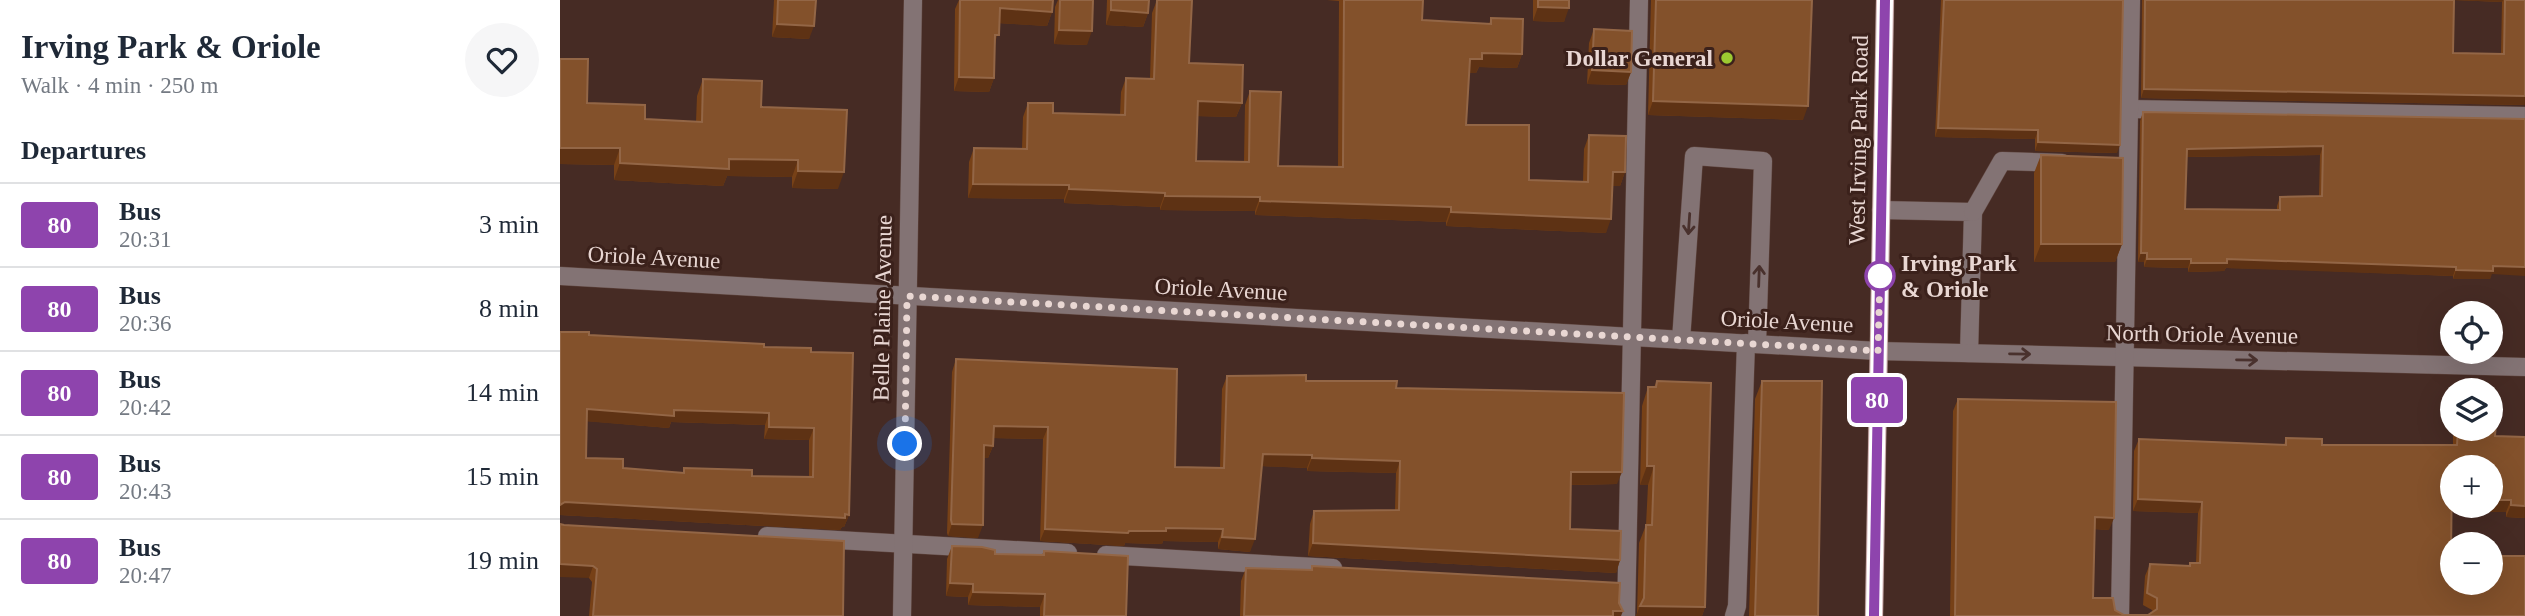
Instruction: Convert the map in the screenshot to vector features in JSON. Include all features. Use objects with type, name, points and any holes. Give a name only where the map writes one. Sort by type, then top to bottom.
[{"type":"main road","name":"West Irving Park Road","points":[[1874,616],[1885,0]]},
{"type":"street","name":"Belle Plaine Avenue","points":[[902,616],[913,0]]},
{"type":"street","points":[[1626,616],[1620,584],[1631,337],[1639,0]]},
{"type":"street","points":[[2131,0],[2129,109],[2122,165],[2125,357],[2120,616],[2143,616]]},
{"type":"street","points":[[2129,109],[2525,116]]},
{"type":"street","points":[[1681,340],[1694,156],[1763,161],[1737,606],[1734,616]]},
{"type":"street","points":[[1969,353],[1973,212],[2002,161],[2078,164]]},
{"type":"street","points":[[1881,209],[1973,212]]},
{"type":"street","name":"Oriole Avenue","points":[[560,276],[1878,351]]},
{"type":"street","name":"North Oriole Avenue","points":[[1878,351],[2525,367]]},
{"type":"street","points":[[747,535],[1352,569]]},
{"type":"building","points":[[778,0],[816,0],[814,26],[777,24]]},
{"type":"building","points":[[960,0],[1053,0],[1052,12],[1000,8],[999,35],[995,35],[994,78],[959,77]]},
{"type":"building","points":[[1060,0],[1093,0],[1092,31],[1059,30]]},
{"type":"building","points":[[1111,0],[1149,0],[1148,13],[1111,10]]},
{"type":"building","points":[[1157,0],[1192,0],[1189,63],[1243,65],[1242,103],[1198,101],[1196,161],[1249,162],[1250,91],[1281,92],[1278,166],[1343,167],[1344,0],[1423,0],[1422,20],[1491,24],[1491,18],[1523,19],[1522,54],[1482,53],[1482,59],[1470,59],[1466,125],[1529,125],[1529,180],[1588,182],[1589,135],[1626,136],[1625,172],[1613,172],[1611,219],[1451,212],[1451,207],[1260,201],[1260,197],[1165,196],[1165,193],[1069,189],[1069,185],[973,184],[974,148],[1027,149],[1028,103],[1053,103],[1053,113],[1125,115],[1126,78],[1154,79]]},
{"type":"building","points":[[1538,0],[1569,0],[1569,8],[1538,7]]},
{"type":"building","name":"Dollar General","points":[[1656,0],[1812,0],[1808,106],[1653,101]]},
{"type":"building","points":[[1944,0],[2123,0],[2120,145],[2038,142],[2038,130],[1938,128]]},
{"type":"building","points":[[2145,0],[2454,0],[2453,53],[2504,54],[2505,0],[2525,0],[2525,96],[2144,89]]},
{"type":"building","points":[[1594,29],[1632,31],[1631,72],[1592,70]]},
{"type":"building","points":[[560,59],[588,59],[587,103],[645,105],[645,119],[702,122],[703,79],[762,81],[761,107],[847,110],[844,172],[798,171],[798,160],[729,159],[729,169],[620,163],[620,148],[560,148]]},
{"type":"building","points":[[2143,112],[2525,119],[2525,267],[2493,266],[2493,271],[2456,270],[2456,267],[2227,259],[2227,263],[2191,263],[2191,259],[2147,259],[2147,253],[2141,253]],"holes":[[[2323,146],[2322,196],[2280,197],[2280,210],[2185,209],[2187,149]]]},
{"type":"building","points":[[2041,155],[2123,158],[2122,244],[2041,244]]},
{"type":"building","points":[[560,332],[764,344],[764,347],[811,348],[811,352],[853,353],[849,515],[845,514],[845,518],[565,502],[560,505]],"holes":[[[587,409],[674,416],[674,410],[769,413],[769,427],[814,428],[813,477],[752,476],[752,470],[684,468],[684,473],[623,468],[623,459],[586,458]]]},
{"type":"building","points":[[956,359],[1177,369],[1175,467],[1224,468],[1227,376],[1306,375],[1306,381],[1397,381],[1396,388],[1624,393],[1622,472],[1571,472],[1570,529],[1621,531],[1620,560],[1313,543],[1314,511],[1399,510],[1400,461],[1312,458],[1312,455],[1263,454],[1255,539],[1222,537],[1223,529],[1166,528],[1166,531],[1128,533],[1045,529],[1048,427],[994,426],[993,446],[984,445],[983,525],[952,524]]},
{"type":"building","points":[[1657,381],[1711,383],[1705,607],[1640,606],[1644,598],[1646,525],[1652,525],[1654,466],[1647,466],[1648,387],[1656,387]]},
{"type":"building","points":[[1762,381],[1822,381],[1818,616],[1755,616]]},
{"type":"building","points":[[1958,399],[2116,402],[2114,518],[2095,517],[2093,598],[2113,598],[2115,610],[2124,615],[2148,615],[2157,609],[2157,598],[2147,593],[2150,564],[2190,566],[2190,563],[2200,563],[2202,502],[2138,499],[2139,439],[2286,445],[2286,438],[2322,439],[2322,445],[2457,445],[2457,441],[2503,441],[2503,436],[2525,437],[2525,506],[2511,505],[2511,500],[2503,500],[2503,455],[2440,455],[2440,518],[2451,518],[2451,532],[2440,532],[2440,595],[2503,595],[2503,556],[2525,556],[2525,616],[1955,616]]},
{"type":"building","points":[[560,524],[844,541],[843,616],[593,616],[597,569],[593,566],[560,564]]},
{"type":"building","points":[[952,546],[982,547],[995,550],[995,554],[1044,555],[1044,551],[1128,556],[1126,616],[1044,616],[1045,594],[973,592],[973,584],[950,583]]},
{"type":"building","points":[[1312,566],[1620,583],[1619,603],[1623,611],[1613,611],[1613,616],[1244,616],[1246,568],[1312,570]]},
{"type":"bus line","name":"80","points":[[1874,616],[1885,0]]},
{"type":"place","name":"Dollar General","points":[[1727,58]]},
{"type":"place","name":"Irving Park & Oriole","points":[[1880,276]]},
{"type":"route","points":[[905,444],[907,296],[1878,351],[1880,276]]}]
